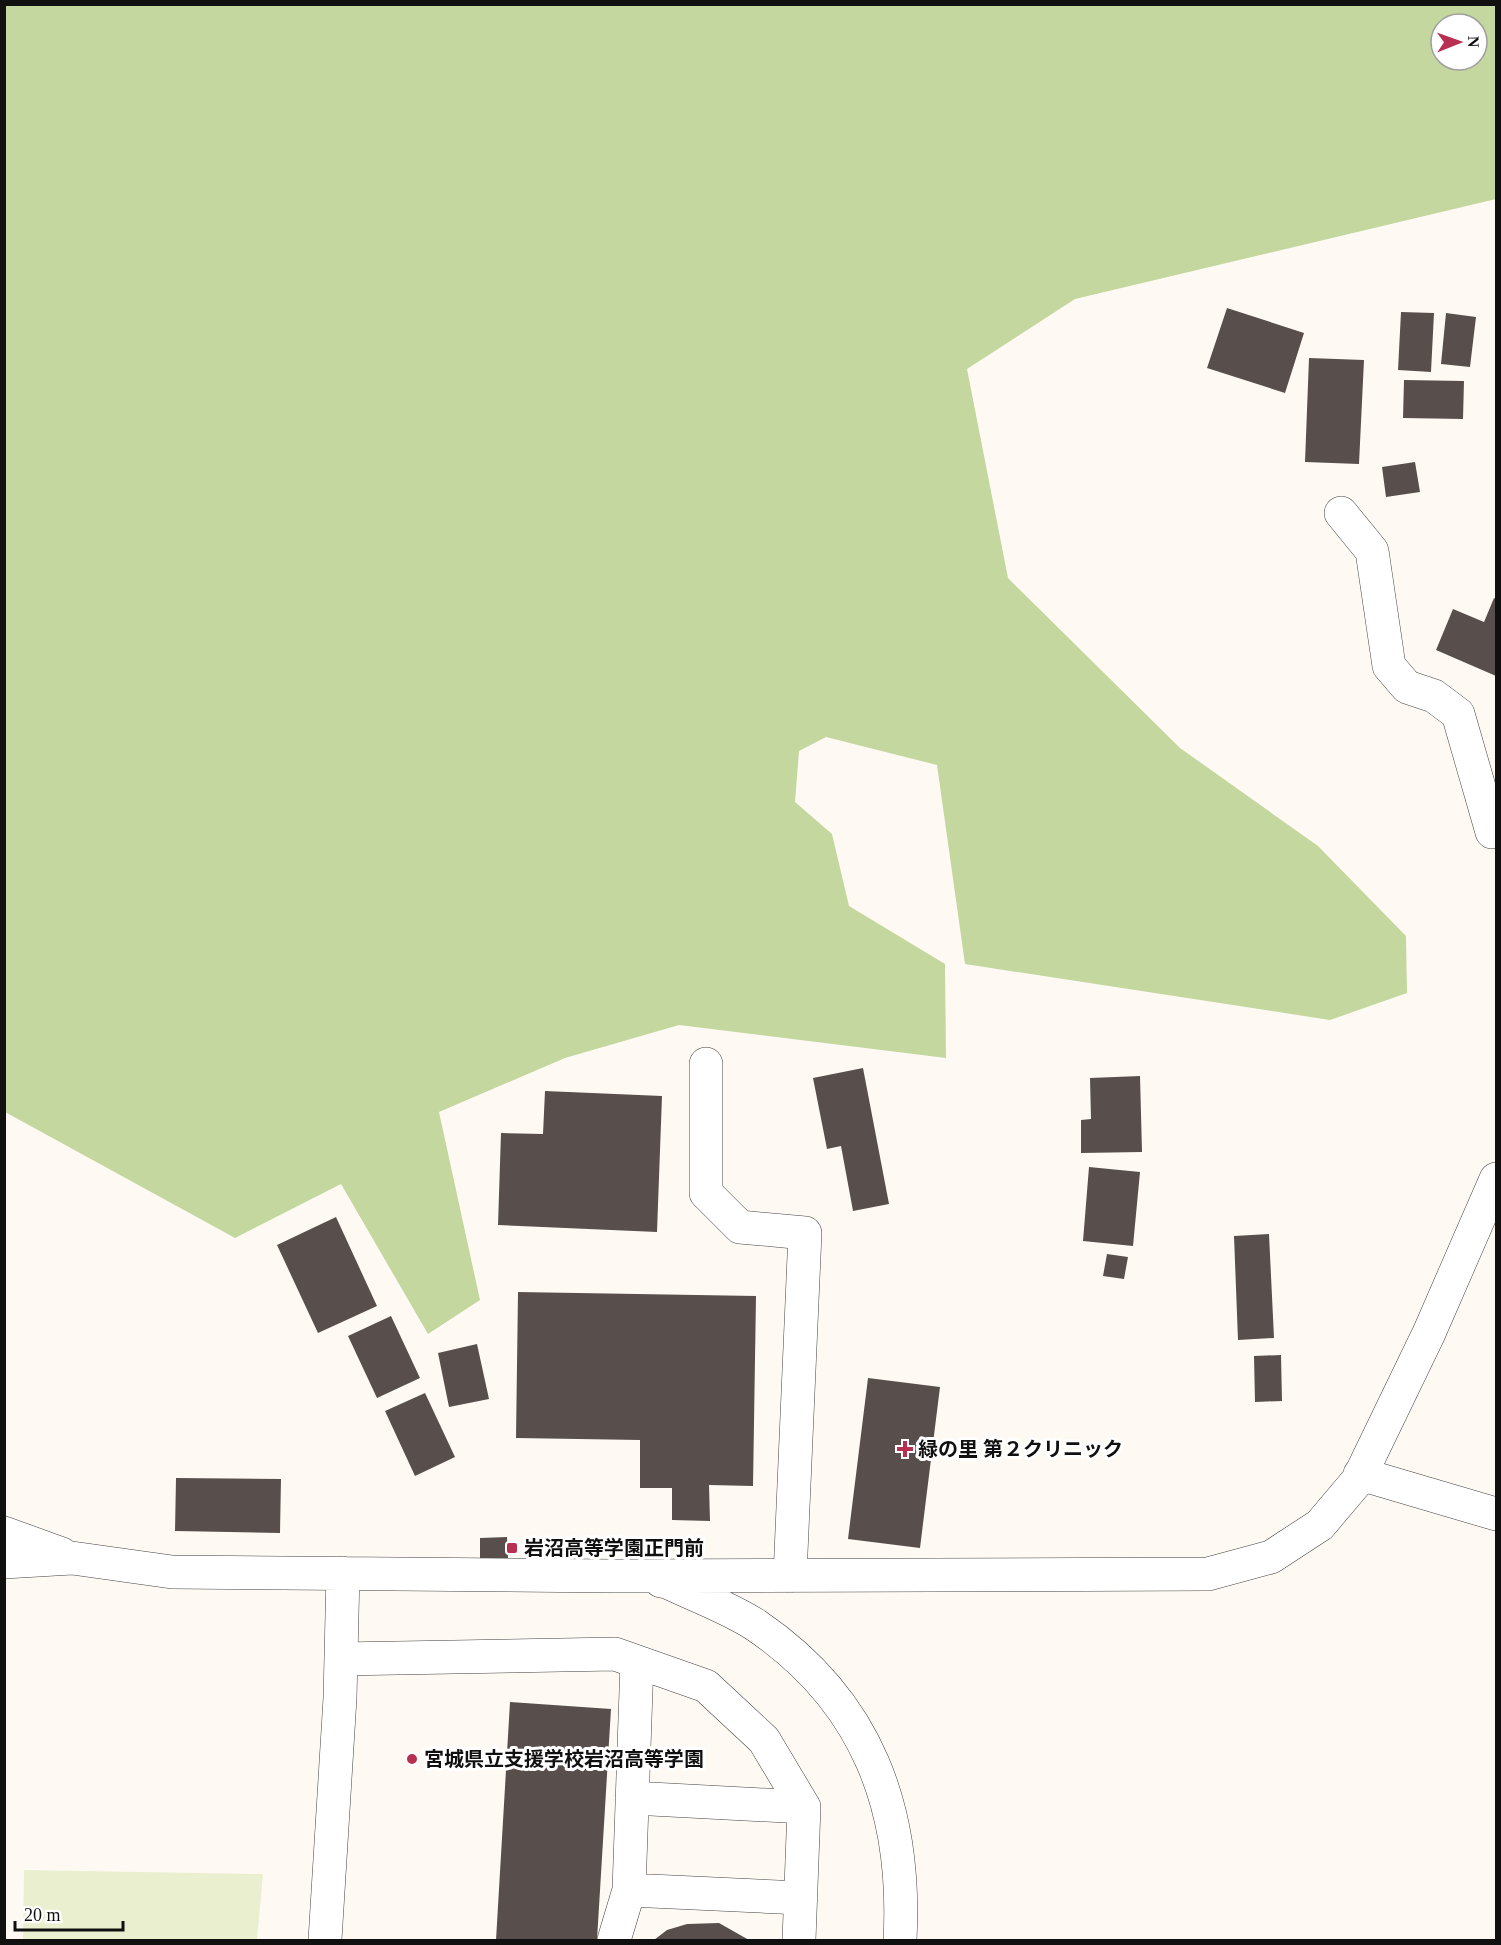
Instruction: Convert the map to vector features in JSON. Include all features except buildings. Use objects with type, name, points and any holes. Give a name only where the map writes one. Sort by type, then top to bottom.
[{"type":"street","points":[[1341,513],[1372,551],[1389,666],[1407,687],[1434,696],[1458,714],[1495,835]]},
{"type":"street","points":[[706,1064],[706,1193],[740,1227],[805,1233],[790,1576]]},
{"type":"street","points":[[4,1562],[72,1558],[172,1572],[612,1576],[1208,1574],[1271,1557],[1320,1525],[1360,1474],[1429,1333],[1497,1179]]},
{"type":"street","points":[[1360,1474],[1497,1514]]},
{"type":"street","points":[[4,1533],[72,1558]]},
{"type":"street","points":[[325,1941],[341,1659],[343,1573]]},
{"type":"street","points":[[612,1576],[668,1582],[756,1626],[825,1683],[861,1738],[887,1796],[902,1892],[900,1941]]},
{"type":"street","points":[[341,1659],[615,1654],[706,1686],[764,1740],[804,1808],[799,1941]]},
{"type":"street","points":[[614,1941],[629,1890],[637,1662]]},
{"type":"street","points":[[632,1798],[804,1808]]},
{"type":"street","points":[[629,1890],[801,1898]]},
{"type":"green space","points":[[4,5],[1496,5],[1496,199],[1075,299],[967,369],[1008,578],[1180,748],[1318,846],[1406,936],[1407,993],[1330,1020],[965,964],[937,765],[826,737],[799,751],[795,802],[832,834],[849,906],[945,964],[946,1058],[679,1025],[565,1058],[439,1112],[480,1300],[428,1334],[341,1184],[235,1238],[5,1112]]},
{"type":"green space","points":[[24,1870],[263,1874],[257,1940],[23,1940]]},
{"type":"place","name":"緑の里 第２クリニック","points":[[905,1449]]},
{"type":"place","name":"岩沼高等学園正門前","points":[[512,1548]]},
{"type":"place","name":"宮城県立支援学校岩沼高等学園","points":[[412,1759]]}]
